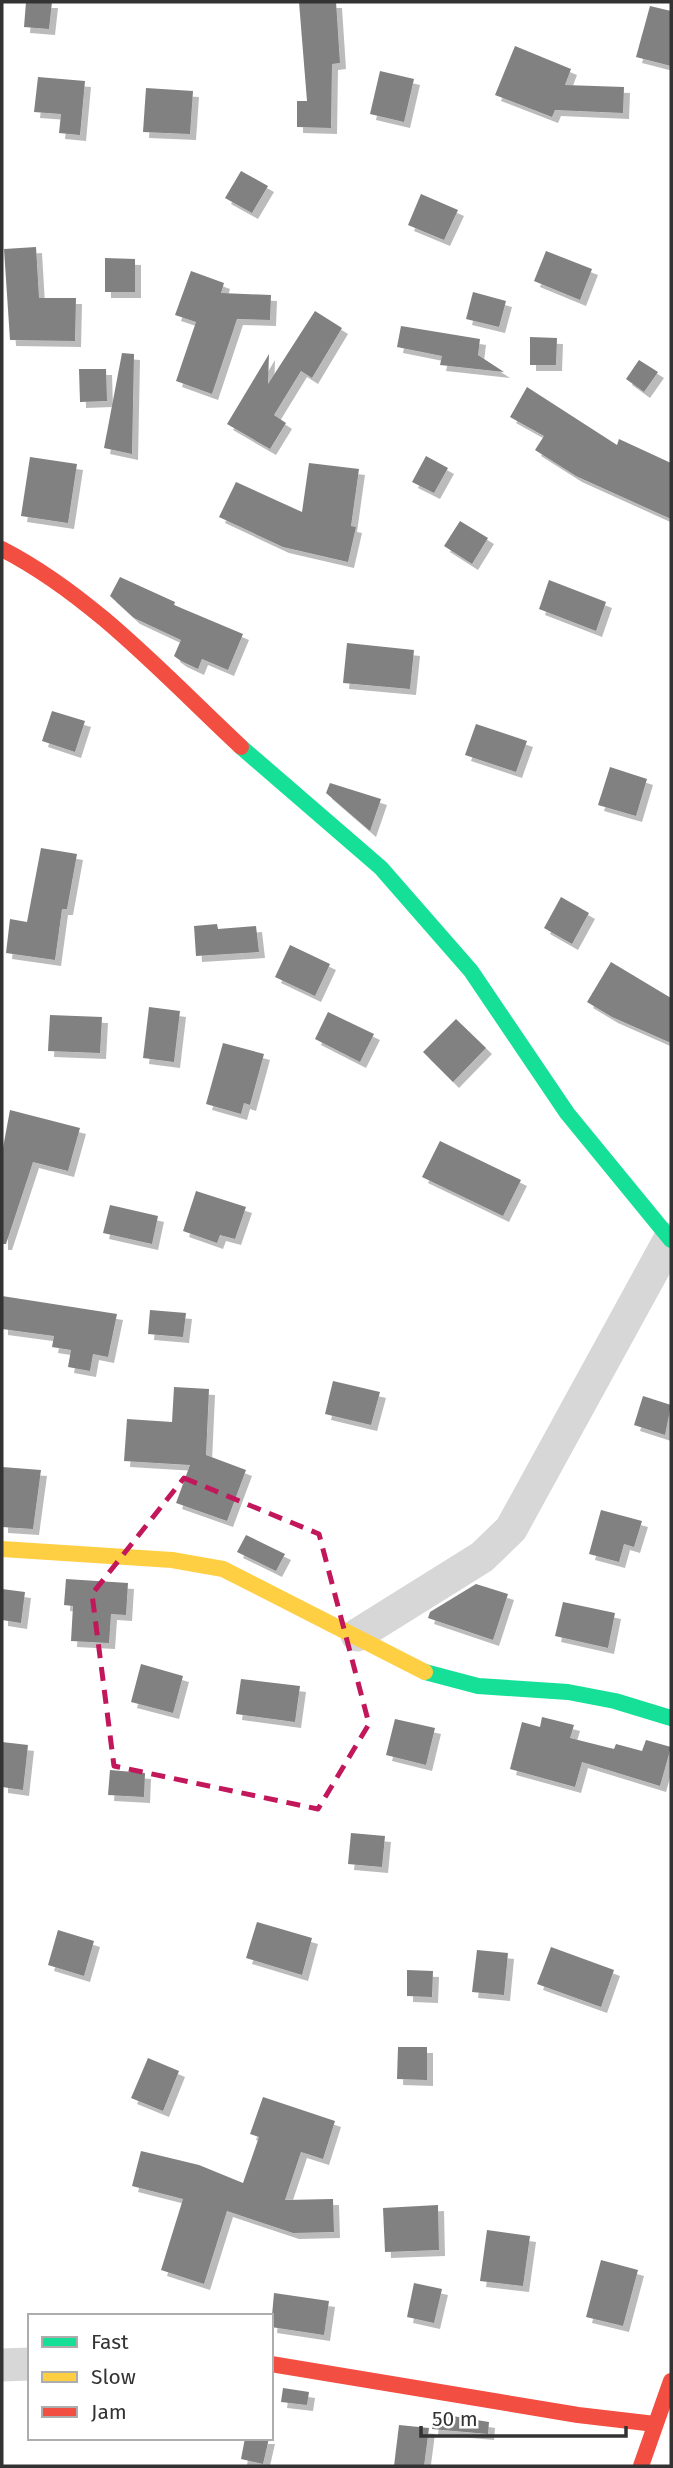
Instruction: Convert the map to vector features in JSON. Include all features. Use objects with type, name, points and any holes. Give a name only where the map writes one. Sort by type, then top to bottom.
[{"type":"street","points":[[2,549],[31,564],[84,601],[280,783],[381,868],[471,971],[567,1113],[671,1240],[511,1529],[482,1557],[357,1635]]},
{"type":"street","points":[[2,1549],[173,1560],[223,1569],[357,1635],[425,1673],[478,1686],[569,1692],[615,1700],[671,1718]]},
{"type":"street","points":[[2,2365],[28,2364]]},
{"type":"street","points":[[273,2364],[578,2415],[655,2424]]},
{"type":"street","points":[[640,2466],[671,2381]]},
{"type":"highlighted area","points":[[184,1478],[319,1534],[369,1724],[318,1809],[114,1766],[92,1594]]},
{"type":"building","points":[[26,2],[52,2],[49,29],[24,27]]},
{"type":"building","points":[[299,2],[336,2],[340,63],[332,64],[331,128],[297,127],[297,101],[307,101]]},
{"type":"building","points":[[650,6],[671,11],[671,66],[636,57]]},
{"type":"building","points":[[515,46],[571,69],[565,85],[624,87],[623,113],[555,110],[552,117],[495,95]]},
{"type":"building","points":[[380,71],[414,79],[404,122],[370,114]]},
{"type":"building","points":[[38,77],[85,81],[80,135],[59,133],[61,114],[34,112]]},
{"type":"building","points":[[146,88],[193,91],[190,134],[143,132]]},
{"type":"building","points":[[241,171],[268,186],[252,213],[225,198]]},
{"type":"building","points":[[421,194],[458,210],[444,240],[408,225]]},
{"type":"building","points":[[36,247],[39,298],[76,298],[75,341],[10,340],[4,249]]},
{"type":"building","points":[[546,251],[592,269],[580,300],[534,281]]},
{"type":"building","points":[[105,258],[135,259],[135,292],[105,292]]},
{"type":"building","points":[[191,271],[224,283],[221,293],[271,295],[270,320],[237,319],[212,394],[176,381],[196,322],[175,315]]},
{"type":"building","points":[[473,292],[506,301],[499,327],[466,319]]},
{"type":"building","points":[[315,311],[342,328],[312,378],[301,371],[274,415],[286,423],[270,449],[227,424],[269,354],[268,384]]},
{"type":"building","points":[[401,326],[480,339],[478,355],[504,372],[440,365],[442,356],[397,347]]},
{"type":"building","points":[[530,337],[557,338],[556,365],[530,365]]},
{"type":"building","points":[[122,353],[134,354],[132,454],[104,448]]},
{"type":"building","points":[[639,360],[658,372],[644,392],[626,379]]},
{"type":"building","points":[[79,369],[106,369],[107,401],[80,402]]},
{"type":"building","points":[[527,387],[617,445],[619,439],[671,463],[671,519],[576,476],[535,450],[544,436],[510,417]]},
{"type":"building","points":[[426,456],[448,468],[434,493],[412,482]]},
{"type":"building","points":[[30,457],[77,464],[68,523],[21,516]]},
{"type":"building","points":[[309,463],[359,469],[351,526],[356,527],[348,562],[283,547],[219,517],[236,482],[302,512]]},
{"type":"building","points":[[460,521],[488,538],[472,564],[444,546]]},
{"type":"building","points":[[120,577],[175,602],[174,605],[243,634],[228,670],[202,659],[198,669],[174,656],[181,640],[134,618],[110,596]]},
{"type":"building","points":[[549,580],[606,602],[596,631],[539,609]]},
{"type":"building","points":[[347,643],[414,650],[410,689],[343,683]]},
{"type":"building","points":[[52,711],[85,721],[75,752],[42,741]]},
{"type":"building","points":[[476,724],[527,741],[516,772],[465,755]]},
{"type":"building","points":[[610,767],[647,779],[636,816],[598,805]]},
{"type":"building","points":[[330,783],[381,799],[370,831],[326,793]]},
{"type":"building","points":[[41,848],[77,854],[67,909],[62,909],[55,960],[6,953],[10,919],[27,922]]},
{"type":"building","points":[[561,897],[589,913],[572,944],[544,928]]},
{"type":"building","points":[[217,924],[218,929],[256,926],[259,952],[196,956],[194,926]]},
{"type":"building","points":[[290,945],[330,964],[315,996],[275,977]]},
{"type":"building","points":[[611,962],[671,998],[671,1043],[612,1017],[587,1002]]},
{"type":"building","points":[[149,1007],[180,1011],[174,1062],[143,1058]]},
{"type":"building","points":[[328,1012],[374,1034],[360,1062],[315,1039]]},
{"type":"building","points":[[50,1015],[102,1017],[100,1053],[48,1051]]},
{"type":"building","points":[[456,1019],[486,1048],[453,1082],[423,1052]]},
{"type":"building","points":[[223,1043],[264,1054],[250,1105],[244,1103],[241,1114],[206,1104]]},
{"type":"building","points":[[10,1110],[80,1128],[68,1171],[33,1162],[6,1244],[2,1244],[2,1153]]},
{"type":"building","points":[[440,1141],[521,1180],[503,1216],[422,1177]]},
{"type":"building","points":[[196,1191],[246,1207],[235,1239],[220,1235],[217,1243],[183,1231]]},
{"type":"building","points":[[110,1205],[158,1216],[152,1244],[103,1233]]},
{"type":"building","points":[[2,1296],[117,1314],[108,1357],[93,1354],[90,1371],[68,1367],[71,1350],[52,1347],[54,1336],[2,1329]]},
{"type":"building","points":[[150,1310],[186,1313],[183,1337],[148,1334]]},
{"type":"building","points":[[333,1381],[380,1392],[371,1425],[325,1414]]},
{"type":"building","points":[[174,1387],[209,1389],[206,1455],[246,1470],[227,1521],[176,1503],[190,1465],[124,1461],[127,1419],[172,1422]]},
{"type":"building","points":[[643,1396],[671,1405],[665,1435],[634,1425]]},
{"type":"building","points":[[2,1467],[41,1470],[33,1529],[2,1527]]},
{"type":"building","points":[[601,1510],[642,1521],[634,1547],[624,1544],[619,1562],[589,1554]]},
{"type":"building","points":[[246,1535],[285,1554],[276,1571],[237,1552]]},
{"type":"building","points":[[66,1579],[128,1583],[126,1615],[111,1614],[109,1643],[71,1641],[73,1606],[64,1605]]},
{"type":"building","points":[[476,1584],[508,1594],[493,1640],[428,1618],[430,1612]]},
{"type":"building","points":[[2,1589],[25,1592],[21,1623],[2,1620]]},
{"type":"building","points":[[563,1602],[615,1613],[608,1648],[555,1636]]},
{"type":"building","points":[[141,1664],[183,1676],[173,1713],[131,1702]]},
{"type":"building","points":[[241,1679],[300,1686],[295,1722],[236,1714]]},
{"type":"building","points":[[542,1717],[574,1725],[570,1738],[614,1749],[616,1744],[642,1751],[646,1740],[671,1747],[660,1786],[582,1762],[575,1787],[510,1769],[522,1722],[540,1727]]},
{"type":"building","points":[[395,1719],[435,1728],[426,1765],[386,1755]]},
{"type":"building","points":[[2,1742],[28,1745],[23,1790],[2,1787]]},
{"type":"building","points":[[110,1770],[145,1773],[144,1797],[108,1795]]},
{"type":"building","points":[[351,1833],[385,1836],[382,1867],[348,1864]]},
{"type":"building","points":[[257,1922],[312,1938],[302,1975],[246,1958]]},
{"type":"building","points":[[58,1930],[94,1941],[84,1976],[48,1965]]},
{"type":"building","points":[[551,1947],[614,1970],[601,2007],[537,1984]]},
{"type":"building","points":[[477,1950],[508,1953],[504,1995],[472,1992]]},
{"type":"building","points":[[407,1970],[433,1971],[432,1997],[407,1996]]},
{"type":"building","points":[[398,2047],[427,2047],[427,2080],[397,2079]]},
{"type":"building","points":[[148,2058],[179,2071],[163,2111],[131,2098]]},
{"type":"building","points":[[263,2097],[335,2121],[323,2159],[301,2152],[285,2200],[333,2199],[334,2232],[293,2233],[227,2211],[204,2284],[161,2270],[183,2199],[132,2186],[141,2151],[199,2165],[243,2183],[259,2137],[250,2134]]},
{"type":"building","points":[[438,2205],[439,2250],[385,2252],[383,2208]]},
{"type":"building","points":[[487,2230],[530,2236],[523,2286],[480,2281]]},
{"type":"building","points":[[601,2260],[638,2270],[623,2326],[586,2317]]},
{"type":"building","points":[[414,2283],[442,2289],[434,2323],[407,2317]]},
{"type":"building","points":[[274,2293],[329,2301],[324,2335],[273,2327]]},
{"type":"building","points":[[283,2388],[309,2392],[307,2405],[281,2402]]},
{"type":"building","points":[[434,2413],[489,2422],[488,2434],[432,2429]]},
{"type":"building","points":[[399,2425],[429,2428],[424,2466],[394,2466]]},
{"type":"building","points":[[245,2440],[269,2440],[263,2464],[241,2459]]},
{"type":"traffic: fast","points":[[241,747],[381,868],[471,971],[567,1113],[671,1240]]},
{"type":"traffic: fast","points":[[425,1672],[478,1686],[568,1692],[615,1701],[671,1718]]},
{"type":"traffic: slow","points":[[2,1549],[172,1560],[223,1569],[425,1672]]},
{"type":"traffic: jam","points":[[2,549],[35,568],[98,614],[128,639],[241,747]]},
{"type":"traffic: jam","points":[[273,2364],[578,2415],[655,2424]]},
{"type":"traffic: jam","points":[[641,2466],[671,2381]]}]
